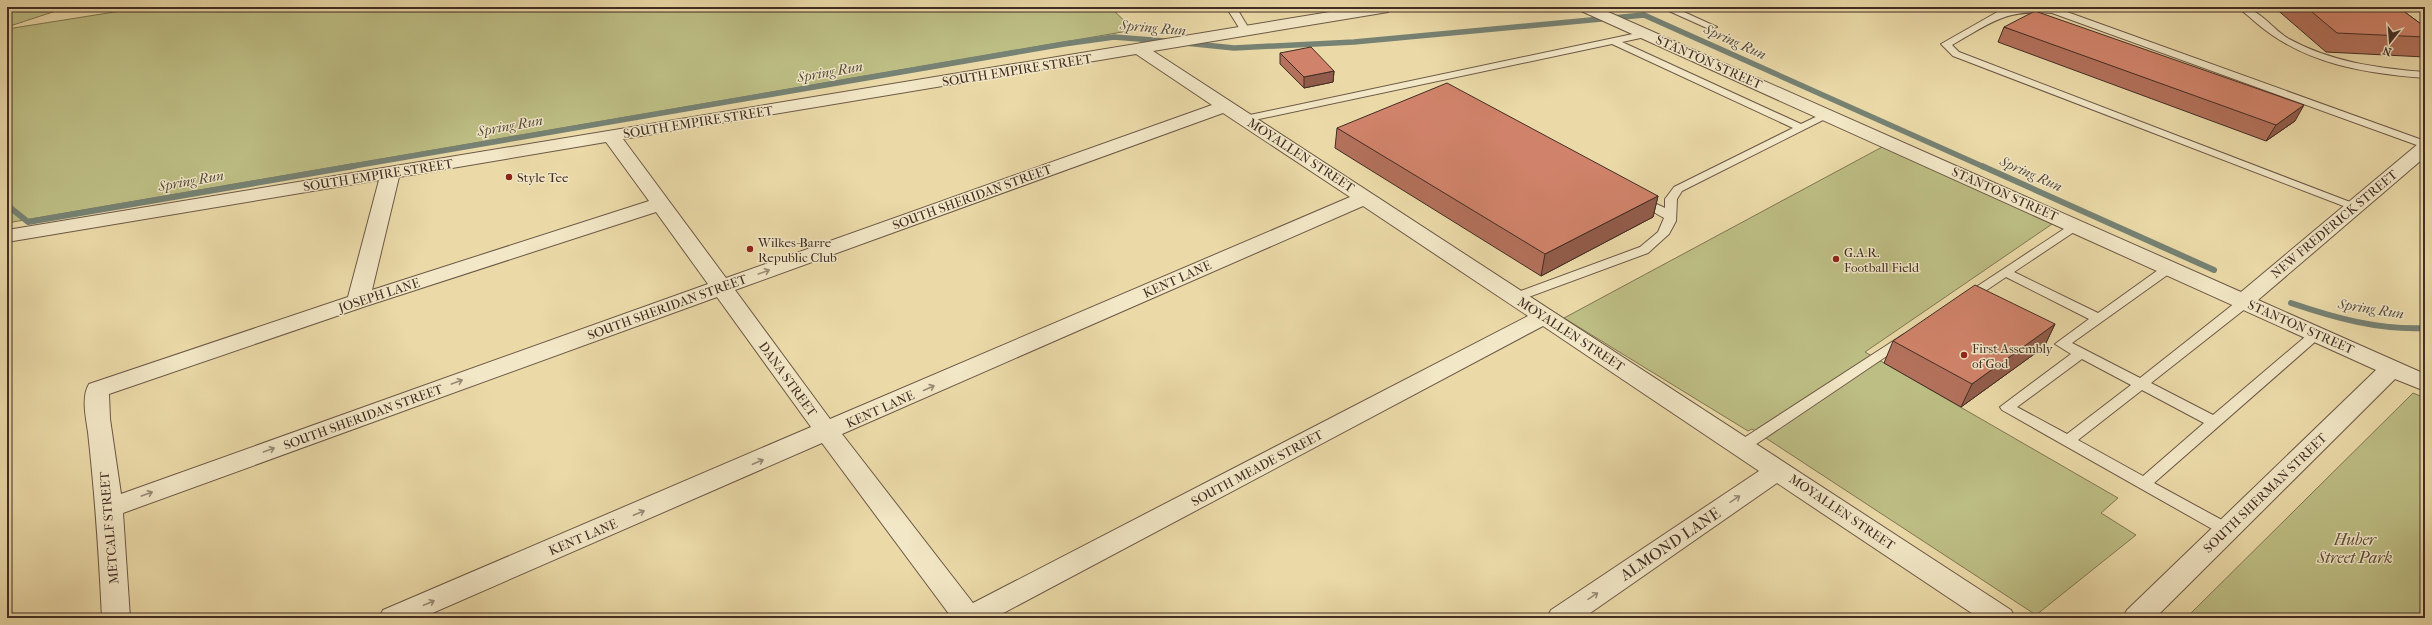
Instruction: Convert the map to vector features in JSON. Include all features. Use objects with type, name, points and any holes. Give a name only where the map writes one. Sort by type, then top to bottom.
[{"type":"street","name":"SOUTH EMPIRE STREET","points":[[7,236],[1141,50],[1388,7]]},
{"type":"street","name":"STANTON STREET","points":[[1584,7],[2425,383]]},
{"type":"street","name":"MOYALLEN STREET","points":[[1141,50],[1366,197],[1515,298],[1742,446],[2001,618]]},
{"type":"street","name":"SOUTH SHERIDAN STREET","points":[[110,508],[1225,106]]},
{"type":"street","name":"DANA STREET","points":[[612,137],[720,288],[827,432],[969,618]]},
{"type":"street","name":"NEW FREDERICK STREET","points":[[2245,302],[2252,292],[2425,146]]},
{"type":"street","points":[[358,301],[390,174]]},
{"type":"street","name":"KENT LANE","points":[[393,618],[827,432],[1366,197]]},
{"type":"street","name":"JOSEPH LANE","points":[[97,390],[358,301],[661,204]]},
{"type":"street","name":"SOUTH MEADE STREET","points":[[969,618],[1544,317]]},
{"type":"street","name":"SOUTH SHERMAN STREET","points":[[2137,618],[2392,368]]},
{"type":"street","name":"METCALF STREET","points":[[97,390],[98,419],[110,508],[116,618]]},
{"type":"street","name":"ALMOND LANE","points":[[1561,618],[1778,470]]},
{"type":"lane","points":[[1231,7],[1239,17],[1246,32]]},
{"type":"lane","points":[[1665,7],[1712,27]]},
{"type":"lane","points":[[2243,7],[2282,39],[2312,55],[2348,67],[2425,75]]},
{"type":"lane","points":[[2354,207],[1956,54],[1946,44],[2002,12],[2028,8],[2052,10],[2425,146]]},
{"type":"lane","points":[[1245,119],[1647,34]]},
{"type":"lane","points":[[1612,41],[1801,128]]},
{"type":"lane","points":[[1424,81],[1438,89]]},
{"type":"lane","points":[[1515,298],[1644,250],[1663,234],[1670,216],[1671,199],[1678,189],[1828,115]]},
{"type":"lane","points":[[1629,194],[1670,216]]},
{"type":"lane","points":[[1959,302],[2076,226]]},
{"type":"lane","points":[[2169,268],[2062,344],[2214,422]]},
{"type":"lane","points":[[2005,272],[2098,318]]},
{"type":"lane","points":[[2068,441],[2245,302]]},
{"type":"lane","points":[[1742,446],[1912,333]]},
{"type":"lane","points":[[2143,484],[2317,334]]},
{"type":"lane","points":[[2081,353],[2007,407],[2227,530]]},
{"type":"green space","points":[[7,7],[68,7],[7,27]]},
{"type":"green space","points":[[146,7],[1110,7],[1134,30],[7,223],[7,29]]},
{"type":"green space","points":[[1884,146],[2055,222],[1865,352],[2118,498],[2101,513],[2136,535],[2036,615],[1752,429],[1748,431],[1564,318]]},
{"type":"green space","name":"Huber Street Park","points":[[2413,393],[2425,398],[2425,618],[2186,618]]},
{"type":"building","points":[[2306,7],[2398,7],[2425,27],[2425,37],[2337,33]]},
{"type":"building","points":[[2035,11],[2304,105],[2276,125],[2004,27]]},
{"type":"building","points":[[1311,47],[1334,71],[1304,77],[1280,53]]},
{"type":"building","points":[[1447,83],[1658,196],[1545,254],[1337,128]]},
{"type":"building","name":"First Assembly of God","points":[[1975,285],[2055,324],[1972,384],[1893,341]]},
{"type":"waterway","name":"Spring Run","points":[[1185,43],[1234,48],[1354,42],[1644,15],[1984,167]]},
{"type":"waterway","name":"Spring Run","points":[[348,167],[1064,44],[1114,37],[1165,41]]},
{"type":"waterway","name":"Spring Run","points":[[7,205],[28,222],[354,166]]},
{"type":"waterway","name":"Spring Run","points":[[1982,166],[2214,270]]},
{"type":"waterway","name":"Spring Run","points":[[2291,303],[2324,314],[2357,322],[2390,327],[2425,328]]},
{"type":"place","name":"Style Tee","points":[[509,177]]},
{"type":"place","name":"Wilkes-Barre Republic Club","points":[[750,249]]},
{"type":"place","name":"G.A.R. Football Field","points":[[1836,259]]},
{"type":"place","name":"First Assembly of God","points":[[1964,355]]}]
